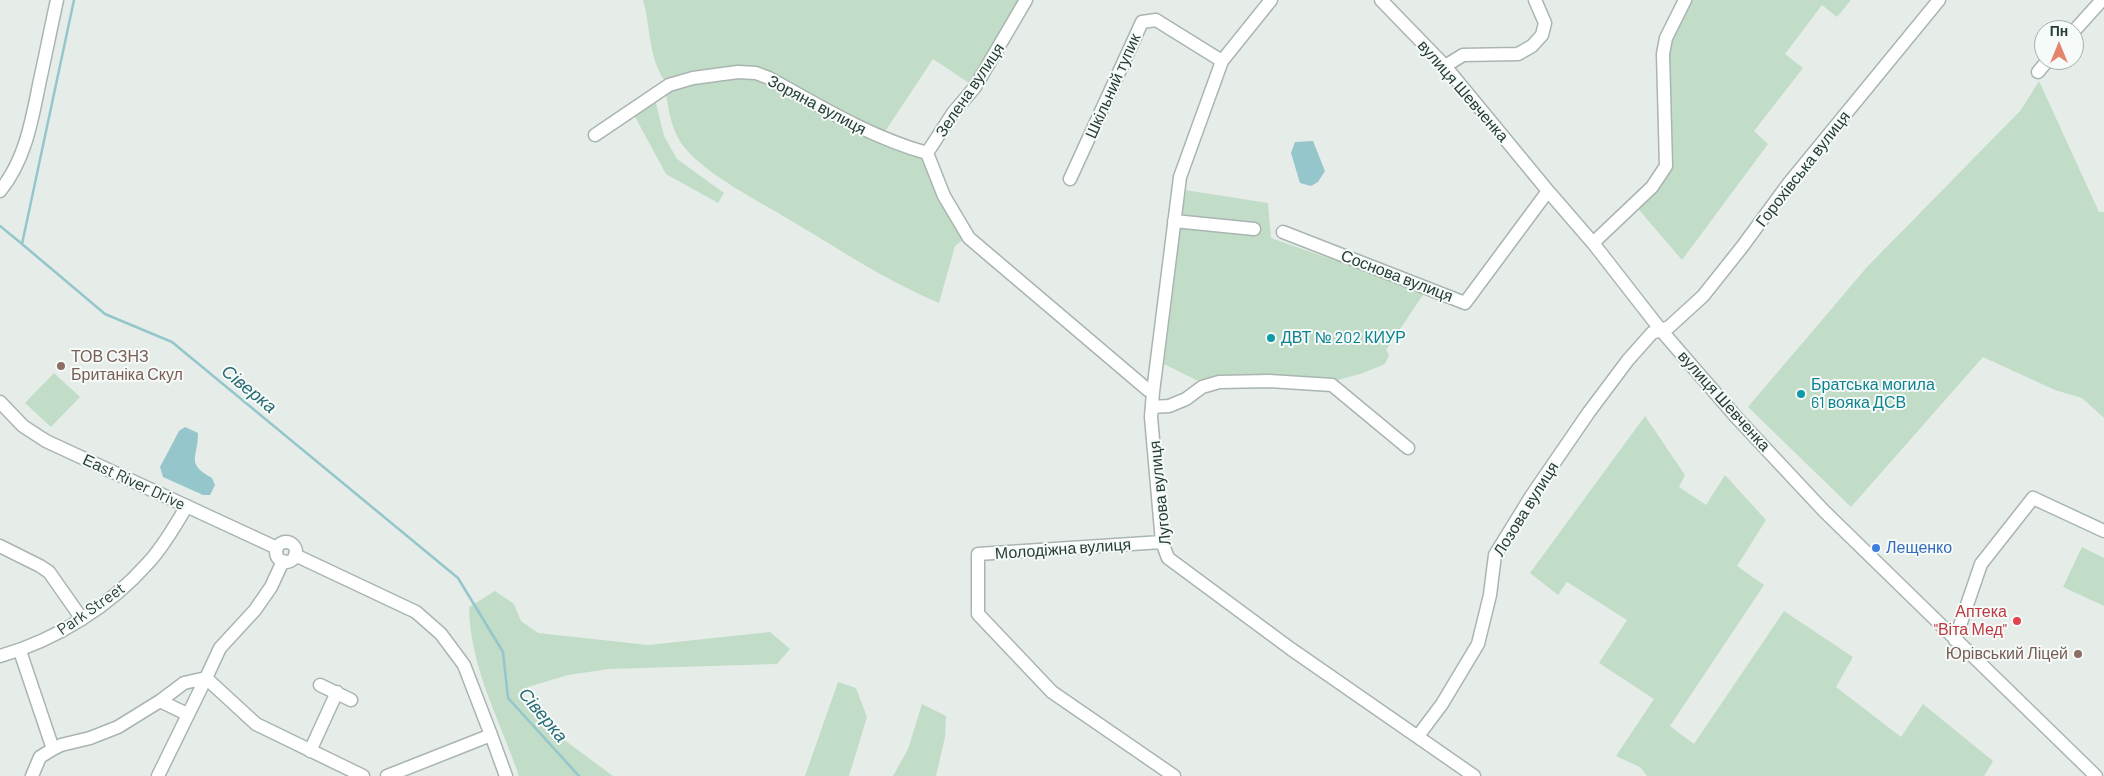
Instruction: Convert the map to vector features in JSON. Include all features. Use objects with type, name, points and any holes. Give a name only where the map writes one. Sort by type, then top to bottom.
[{"type":"street","points":[[0,191],[10,178],[22,154],[31,126],[57,0]]},
{"type":"street","name":"Зелена вулиця","points":[[928,153],[953,113],[975,87],[1026,0]]},
{"type":"street","name":"Лугова вулиця","points":[[1271,0],[1222,61],[1180,177],[1151,417],[1162,542],[1168,558],[1291,649],[1474,776]]},
{"type":"street","name":"вулиця Шевченка","points":[[1381,0],[1445,66],[1548,192],[1593,243],[1660,329],[1704,381],[1824,511],[2096,776]]},
{"type":"street","points":[[1445,66],[1463,55],[1518,54],[1532,46],[1542,35],[1545,23],[1535,0]]},
{"type":"street","points":[[1593,243],[1652,187],[1666,166],[1663,54],[1666,38],[1685,0]]},
{"type":"street","name":"Горохівська вулиця","points":[[1660,329],[1669,327],[1703,296],[1790,183],[1939,0]]},
{"type":"street","points":[[2084,20],[2102,0]]},
{"type":"street","name":"Шкільний тупик","points":[[1070,179],[1142,22],[1156,20],[1222,61]]},
{"type":"street","name":"Зоряна вулиця","points":[[595,135],[670,85],[693,78],[738,72],[756,73],[769,78],[873,135],[897,145],[928,153]]},
{"type":"street","points":[[928,153],[944,196],[969,238],[1148,390],[1153,392]]},
{"type":"street","name":"Соснова вулиця","points":[[1283,232],[1465,303],[1548,192]]},
{"type":"street","points":[[1174,221],[1254,229]]},
{"type":"street","name":"Лозова вулиця","points":[[1418,736],[1452,690],[1478,644],[1490,595],[1495,555],[1532,495],[1628,360],[1652,333],[1660,329]]},
{"type":"street","points":[[1152,407],[1169,406],[1186,398],[1202,387],[1219,382],[1269,381],[1332,385],[1408,448]]},
{"type":"street","name":"Еаst Rіvеr Drive","points":[[0,402],[23,426],[46,441],[277,548]]},
{"type":"street","points":[[1955,640],[1981,564],[2033,498],[2104,531]]},
{"type":"street","name":"Park Street","points":[[0,656],[20,651],[53,636],[82,619],[113,597],[148,563],[166,540],[187,506]]},
{"type":"street","name":"Молодіжна вулиця","points":[[1162,542],[978,554],[978,614],[1052,692],[1174,776]]},
{"type":"street","points":[[282,544],[290,544],[295,548],[296,555],[292,560],[283,561],[276,554],[277,548],[282,544]]},
{"type":"street","points":[[0,546],[34,562],[49,572],[82,619]]},
{"type":"street","points":[[296,555],[416,612],[441,634],[464,665],[506,776]]},
{"type":"street","points":[[158,776],[220,648],[255,610],[271,587],[283,561]]},
{"type":"street","points":[[20,651],[53,749]]},
{"type":"street","points":[[32,776],[40,757],[53,749],[61,745],[90,738],[118,726],[160,701],[184,683],[206,678]]},
{"type":"street","points":[[206,678],[256,724],[363,776]]},
{"type":"street","points":[[320,685],[351,700]]},
{"type":"street","points":[[310,751],[337,692]]},
{"type":"street","points":[[160,701],[187,714]]},
{"type":"street","points":[[388,776],[491,735]]},
{"type":"green space","points":[[643,0],[1026,0],[975,87],[933,59],[882,136],[927,153],[964,239],[955,246],[939,303],[900,285],[863,264],[719,178],[694,158],[680,141],[672,122],[666,94],[655,99],[664,136],[677,159],[724,193],[718,203],[666,174],[635,117],[669,85],[657,67]]},
{"type":"green space","points":[[1685,0],[1851,0],[1837,17],[1822,5],[1785,54],[1803,68],[1754,131],[1768,144],[1682,260],[1634,204],[1666,166],[1663,54]]},
{"type":"green space","points":[[2039,81],[2099,212],[2104,212],[2104,418],[2082,398],[2055,390],[1983,357],[1851,507],[1748,407],[1867,267],[2021,110]]},
{"type":"green space","points":[[1185,190],[1268,203],[1271,238],[1425,292],[1386,350],[1389,355],[1385,364],[1363,373],[1334,381],[1269,375],[1196,380],[1164,364]]},
{"type":"green space","points":[[54,373],[80,397],[51,427],[25,403]]},
{"type":"green space","points":[[1645,416],[1685,475],[1679,487],[1706,505],[1725,475],[1766,520],[1737,566],[1764,585],[1670,726],[1694,744],[1784,611],[1853,657],[1836,687],[1901,737],[1923,704],[1993,761],[1984,776],[1647,776],[1640,767],[1616,756],[1654,699],[1599,663],[1627,620],[1567,582],[1558,595],[1530,573]]},
{"type":"green space","points":[[2082,547],[2104,558],[2104,606],[2063,587]]},
{"type":"green space","points":[[495,591],[514,604],[521,621],[538,633],[648,645],[770,632],[790,649],[777,664],[609,669],[568,675],[528,687],[522,701],[536,719],[613,776],[519,776],[480,673],[471,629],[469,607]]},
{"type":"green space","points":[[838,682],[856,688],[867,717],[849,776],[805,776]]},
{"type":"green space","points":[[922,704],[946,716],[945,737],[936,776],[893,776],[908,749]]},
{"type":"water","points":[[1313,141],[1325,171],[1318,182],[1311,186],[1300,183],[1291,153],[1295,142]]},
{"type":"water","points":[[185,427],[198,433],[195,459],[198,468],[212,478],[215,485],[210,495],[203,495],[163,477],[160,467],[179,431]]},
{"type":"waterway","name":"Сіверка","points":[[74,0],[22,244],[105,314],[172,342],[458,578],[503,652],[508,698],[579,776]]},
{"type":"waterway","points":[[0,226],[22,244]]},
{"type":"place","name":"ДВТ № 202 КИУР","points":[[1271,338]]},
{"type":"place","name":"ТОВ СЗНЗ Британіка Скул","points":[[61,366]]},
{"type":"place","name":"Братська могила 61 вояка ДСВ","points":[[1801,394]]},
{"type":"place","name":"Лещенко","points":[[1876,548]]},
{"type":"place","name":"Аптека \"Віта Мед\"","points":[[2017,621]]},
{"type":"place","name":"Юрівський Ліцей","points":[[2078,654]]}]
